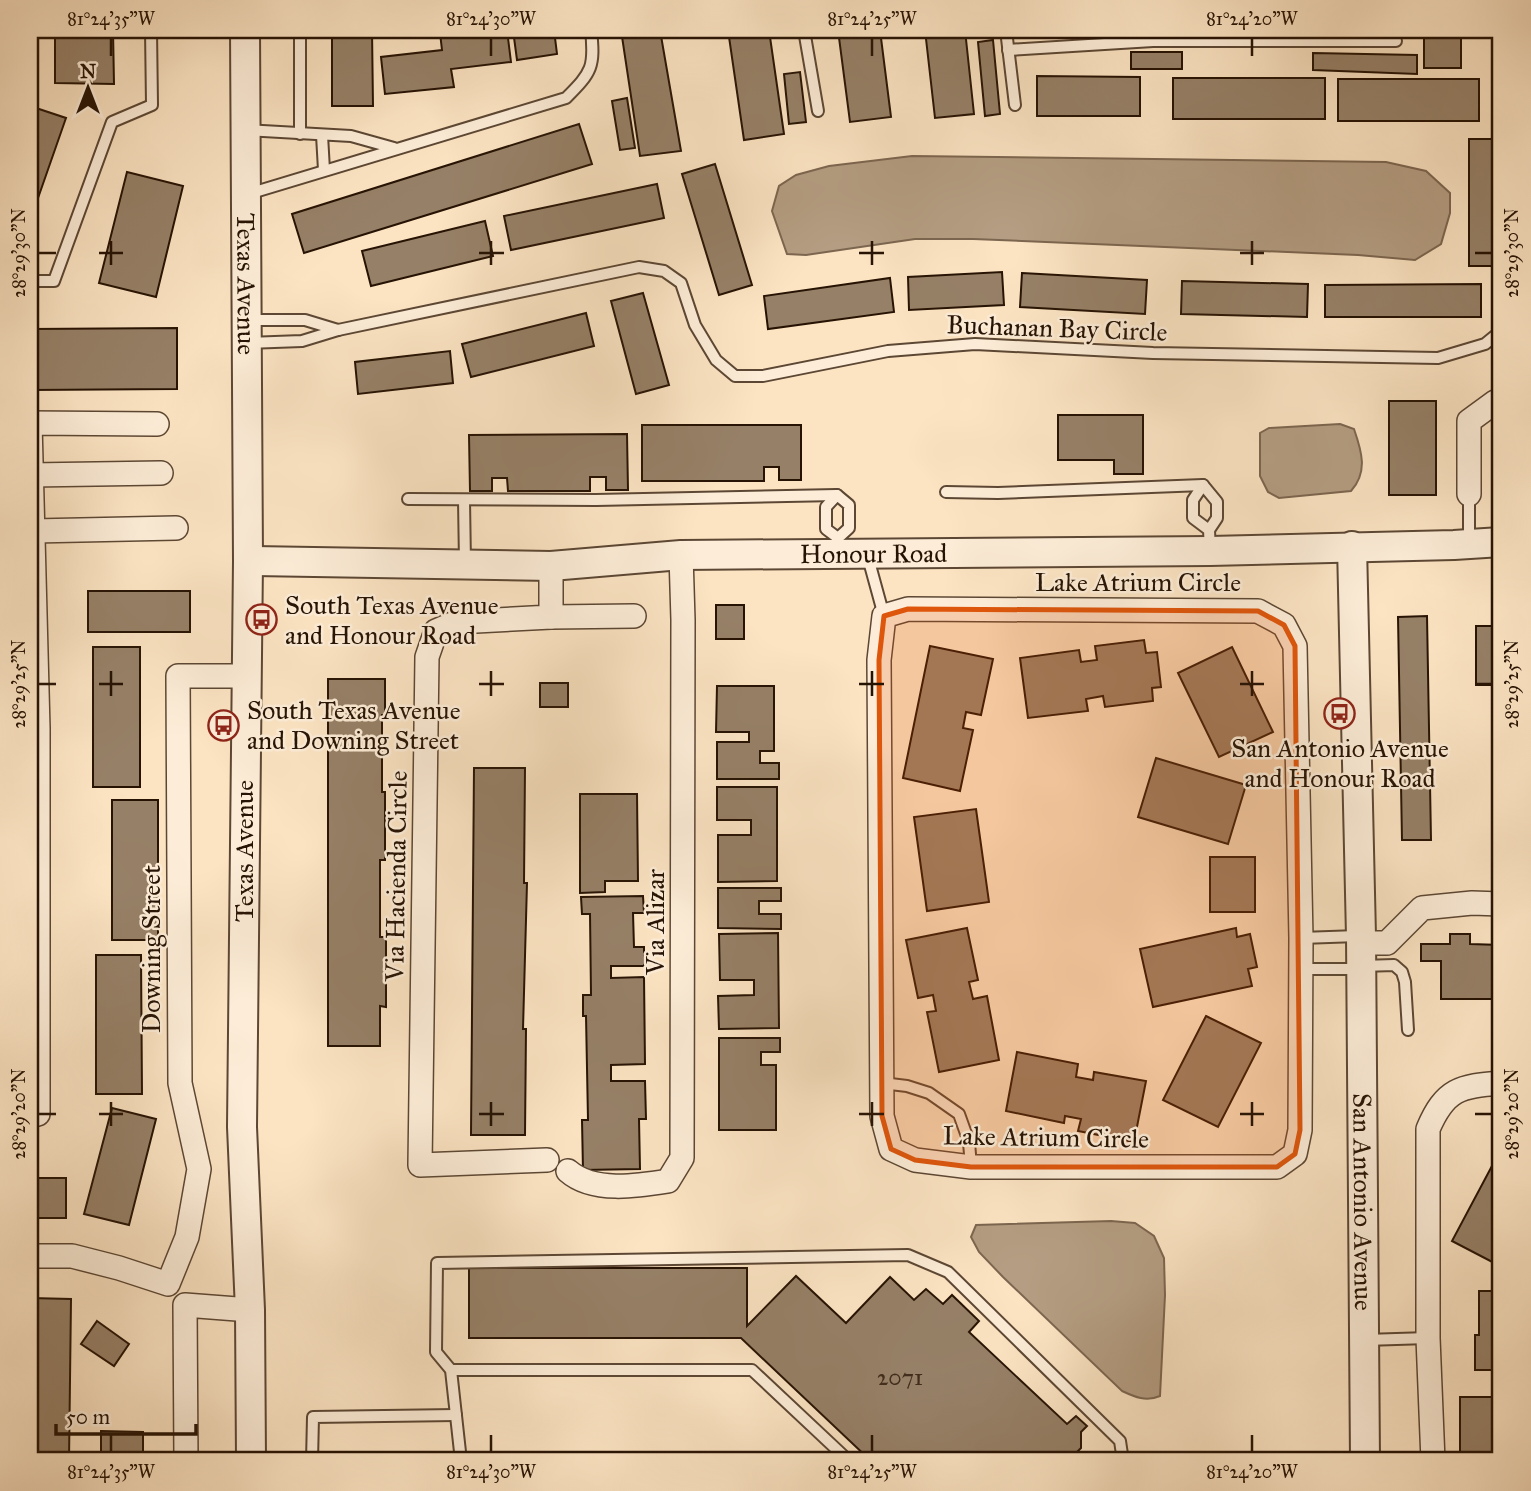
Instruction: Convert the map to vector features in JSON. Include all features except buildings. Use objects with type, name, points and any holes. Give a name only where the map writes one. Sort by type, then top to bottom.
[{"type":"street","name":"Texas Avenue","points":[[245,30],[248,561],[242,1128],[250,1310],[251,1461]]},
{"type":"street","points":[[1469,494],[1469,421],[1495,402],[1501,401]]},
{"type":"street","points":[[34,1115],[33,531],[30,423],[157,424]]},
{"type":"street","points":[[31,475],[161,473]]},
{"type":"street","points":[[33,531],[176,528]]},
{"type":"street","name":"Honour Road","points":[[248,561],[551,566],[838,545],[866,551],[1210,540],[1352,546],[1501,542]]},
{"type":"street","name":"San Antonio Avenue","points":[[1352,546],[1361,954],[1365,1461]]},
{"type":"street","name":"Via Alizar","points":[[568,1171],[579,1181],[641,1185],[668,1181],[682,1158],[681,555]]},
{"type":"street","points":[[551,566],[551,617],[634,616]]},
{"type":"street","name":"Lake Atrium Circle","points":[[908,608],[1258,611],[1284,625],[1295,646],[1301,938],[1300,1130],[1295,1153],[1277,1167],[971,1167],[915,1160],[891,1149],[882,1116],[879,660],[884,616],[908,608]]},
{"type":"street","name":"Via Hacienda Circle","points":[[547,1160],[420,1165],[427,657],[436,631],[457,622],[551,617]]},
{"type":"street","name":"Downing Street","points":[[168,1284],[187,1237],[199,1169],[180,1083],[178,676],[246,676]]},
{"type":"street","points":[[1361,954],[1387,943],[1422,908],[1472,903],[1501,904]]},
{"type":"street","points":[[1433,1461],[1428,1338],[1428,1129],[1438,1106],[1461,1087],[1501,1083]]},
{"type":"street","points":[[30,1256],[72,1256],[168,1284]]},
{"type":"street","points":[[186,1461],[185,1305],[250,1310]]},
{"type":"lane","points":[[30,281],[54,281],[112,122],[152,104],[151,30]]},
{"type":"lane","points":[[300,30],[300,134]]},
{"type":"lane","points":[[246,194],[566,98],[587,77],[594,56],[591,30]]},
{"type":"lane","points":[[804,30],[818,111]]},
{"type":"lane","points":[[1006,30],[1015,106]]},
{"type":"lane","points":[[1008,50],[1153,41],[1396,41]]},
{"type":"lane","points":[[246,130],[351,135],[394,148]]},
{"type":"lane","points":[[322,135],[324,170]]},
{"type":"lane","name":"Buchanan Bay Circle","points":[[247,331],[302,341],[338,330],[639,267],[664,271],[681,283],[695,325],[716,360],[735,376],[763,376],[888,351],[975,344],[1153,353],[1438,358],[1485,344],[1501,331]]},
{"type":"lane","name":"Buchanan Bay Circle","points":[[247,331],[305,320],[338,330]]},
{"type":"lane","points":[[946,492],[998,493],[1203,485]]},
{"type":"lane","points":[[1203,485],[1217,502],[1217,518],[1210,540]]},
{"type":"lane","points":[[1203,485],[1192,500],[1193,518],[1210,540]]},
{"type":"lane","points":[[1469,494],[1469,542]]},
{"type":"lane","points":[[408,499],[596,500],[837,495],[849,505],[849,528],[838,545],[826,529],[826,508],[837,495]]},
{"type":"lane","points":[[464,500],[466,565]]},
{"type":"lane","name":"Lake Atrium Circle","points":[[866,551],[884,616]]},
{"type":"lane","points":[[1301,938],[1394,965],[1402,972],[1405,982],[1408,1030]]},
{"type":"lane","points":[[1301,969],[1361,954]]},
{"type":"lane","points":[[882,1083],[907,1086],[929,1093],[959,1114],[968,1142],[971,1167]]},
{"type":"lane","points":[[461,1461],[452,1370],[436,1352],[437,1263],[908,1255],[948,1272],[1120,1441],[1123,1461]]},
{"type":"lane","points":[[168,1284],[185,1305]]},
{"type":"lane","points":[[1365,1340],[1428,1338]]},
{"type":"lane","points":[[452,1370],[752,1370],[849,1461]]},
{"type":"lane","points":[[312,1461],[313,1417],[456,1415]]},
{"type":"highlighted area","points":[[908,609],[1258,611],[1284,625],[1295,646],[1300,1130],[1295,1154],[1277,1167],[971,1167],[915,1160],[891,1149],[882,1116],[879,660],[884,616]]},
{"type":"shaded area","points":[[912,156],[1386,162],[1426,171],[1450,193],[1450,213],[1441,244],[1415,260],[1358,255],[973,239],[915,239],[806,255],[787,254],[772,211],[779,186],[796,175],[829,166]]},
{"type":"shaded area","points":[[1340,424],[1354,429],[1361,454],[1360,477],[1351,491],[1279,498],[1268,492],[1260,476],[1260,433],[1269,428]]},
{"type":"shaded area","points":[[1111,1221],[1135,1223],[1154,1236],[1164,1258],[1160,1396],[1155,1398],[1141,1398],[1122,1391],[1003,1277],[979,1252],[971,1237],[976,1225]]},
{"type":"place","name":"South Texas Avenue and Honour Road","points":[[262,620]]},
{"type":"place","name":"San Antonio Avenue and Honour Road","points":[[1340,713]]},
{"type":"place","name":"South Texas Avenue and Downing Street","points":[[224,725]]}]
